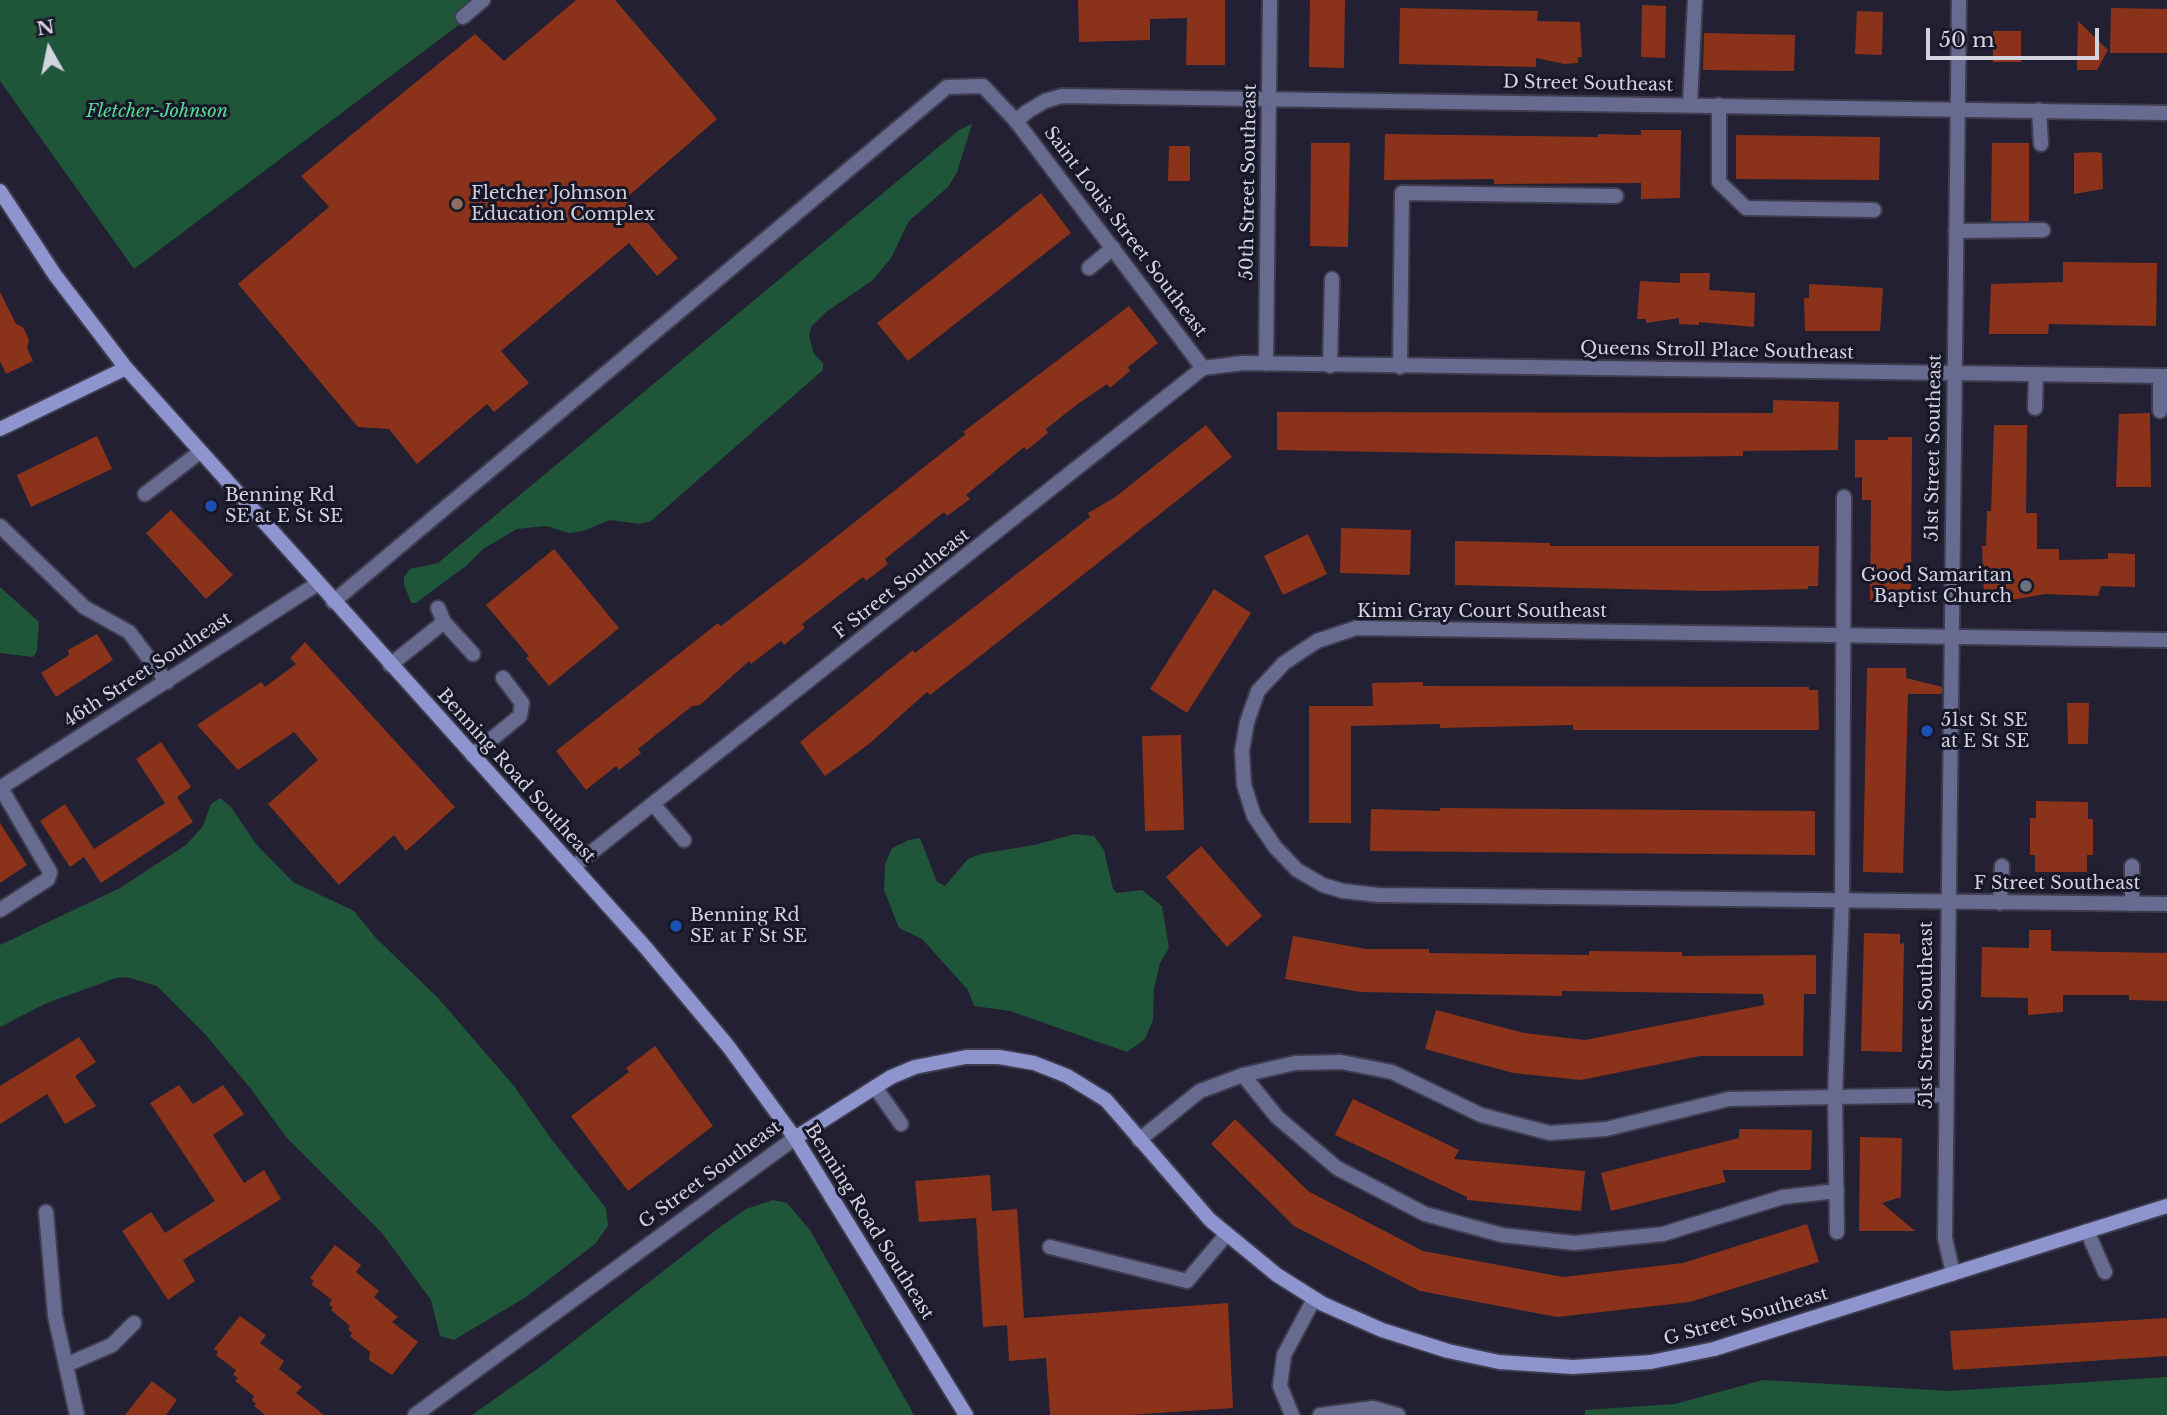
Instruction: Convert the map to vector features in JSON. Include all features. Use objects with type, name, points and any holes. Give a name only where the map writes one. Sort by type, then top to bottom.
[{"type":"street","points":[[463,17],[483,0]]},
{"type":"street","name":"50th Street Southeast","points":[[1266,364],[1270,0]]},
{"type":"street","points":[[1690,104],[1695,0]]},
{"type":"street","name":"51st Street Southeast","points":[[1953,1274],[1945,1238],[1959,0]]},
{"type":"street","name":"Saint Louis Street Southeast","points":[[333,602],[947,87],[983,86],[1016,121],[1203,368]]},
{"type":"street","name":"D Street Southeast","points":[[1016,121],[1045,101],[1062,96],[2167,113]]},
{"type":"street","points":[[1719,105],[1719,183],[1746,208],[1874,210]]},
{"type":"street","points":[[2039,110],[2041,144]]},
{"type":"street","name":"Benning Road Southeast","points":[[0,191],[55,275],[126,368],[681,988],[795,1138],[966,1415]]},
{"type":"street","points":[[1400,367],[1402,193],[1616,197]]},
{"type":"street","points":[[1956,231],[2043,230]]},
{"type":"street","points":[[1089,268],[1113,248]]},
{"type":"street","points":[[1330,366],[1332,279]]},
{"type":"street","points":[[1203,368],[1266,364]]},
{"type":"street","name":"Queens Stroll Place Southeast","points":[[1266,364],[2164,376]]},
{"type":"street","points":[[0,429],[126,368]]},
{"type":"street","name":"F Street Southeast","points":[[573,867],[1203,368]]},
{"type":"street","points":[[2035,408],[2036,374]]},
{"type":"street","points":[[2160,411],[2164,376]]},
{"type":"street","points":[[145,494],[200,452]]},
{"type":"street","points":[[1837,1232],[1835,1096],[1842,900],[1843,497]]},
{"type":"street","points":[[0,526],[84,607],[129,632],[167,682]]},
{"type":"street","name":"46th Street Southeast","points":[[0,788],[317,584]]},
{"type":"street","points":[[438,608],[444,622],[473,654]]},
{"type":"street","points":[[390,665],[444,622]]},
{"type":"street","name":"Kimi Gray Court Southeast","points":[[1948,902],[1378,895],[1343,891],[1323,885],[1297,870],[1275,848],[1254,816],[1244,785],[1242,751],[1247,722],[1258,691],[1284,663],[1317,640],[1356,628],[2167,640]]},
{"type":"street","points":[[472,755],[520,716],[522,703],[503,678]]},
{"type":"street","points":[[0,788],[50,872],[48,879],[0,909]]},
{"type":"street","points":[[653,804],[684,840]]},
{"type":"street","points":[[2000,902],[2002,866]]},
{"type":"street","points":[[2132,866],[2132,904]]},
{"type":"street","name":"F Street Southeast","points":[[1948,902],[2167,904]]},
{"type":"street","name":"G Street Southeast","points":[[415,1415],[795,1138],[875,1087],[915,1067],[949,1058],[987,1056],[1023,1060],[1057,1071],[1088,1087],[1114,1108],[1175,1183],[1226,1235],[1277,1275],[1314,1299],[1382,1330],[1457,1353],[1516,1363],[1606,1367],[1662,1361],[1714,1349],[2167,1206]]},
{"type":"street","points":[[1139,1140],[1200,1091],[1243,1075],[1295,1063],[1341,1062],[1392,1072],[1481,1115],[1550,1133],[1606,1129],[1728,1099],[1946,1095]]},
{"type":"street","points":[[1243,1075],[1277,1117],[1337,1168],[1425,1214],[1502,1235],[1574,1243],[1663,1234],[1783,1197],[1837,1191]]},
{"type":"street","points":[[875,1087],[901,1124]]},
{"type":"street","points":[[46,1212],[55,1316],[78,1415]]},
{"type":"street","points":[[2087,1231],[2105,1272]]},
{"type":"street","points":[[1050,1247],[1187,1281],[1226,1235]]},
{"type":"street","points":[[1292,1415],[1280,1386],[1284,1355],[1314,1299]]},
{"type":"street","points":[[66,1365],[112,1345],[134,1323]]},
{"type":"street","points":[[1320,1415],[1373,1408],[1398,1415]]},
{"type":"green space","name":"Fletcher-Johnson","points":[[0,0],[492,0],[134,269],[0,81]]},
{"type":"green space","points":[[972,124],[957,172],[948,187],[909,221],[891,258],[873,280],[826,312],[811,327],[809,336],[814,354],[823,363],[823,370],[651,521],[640,524],[610,520],[583,531],[569,533],[546,526],[517,529],[483,549],[467,565],[416,603],[411,603],[404,584],[404,577],[410,569],[438,563],[959,130]]},
{"type":"green space","points":[[0,587],[39,622],[37,651],[33,657],[0,653]]},
{"type":"green space","points":[[220,798],[231,807],[256,844],[293,882],[354,911],[376,938],[438,998],[514,1086],[552,1140],[606,1208],[608,1226],[595,1244],[526,1297],[454,1340],[440,1336],[431,1300],[382,1233],[286,1137],[251,1089],[205,1034],[157,986],[127,977],[116,978],[47,1003],[0,1027],[0,945],[120,888],[186,845],[203,826],[211,804]]},
{"type":"green space","points":[[1075,834],[1094,836],[1104,850],[1113,889],[1117,893],[1142,890],[1162,906],[1169,948],[1160,963],[1154,989],[1153,1020],[1145,1039],[1127,1052],[1010,1011],[974,1006],[968,990],[922,939],[899,928],[884,890],[885,864],[892,848],[909,840],[920,838],[937,882],[945,886],[968,859],[980,854],[1034,845]]},
{"type":"green space","points":[[773,1200],[787,1203],[810,1230],[914,1415],[472,1415],[544,1364],[716,1230],[746,1209]]},
{"type":"green space","points":[[2167,1377],[2167,1415],[1585,1415],[1585,1410],[1675,1404],[1763,1380],[1949,1391]]},
{"type":"building","points":[[576,0],[615,0],[717,119],[626,198],[678,258],[657,276],[629,243],[501,351],[529,383],[494,412],[487,404],[417,464],[389,429],[358,427],[238,284],[329,207],[301,176],[475,34],[504,61]]},
{"type":"building","points":[[1078,0],[1225,0],[1225,65],[1186,65],[1187,18],[1150,19],[1150,40],[1079,42]]},
{"type":"building","points":[[1310,0],[1345,0],[1344,68],[1309,67]]},
{"type":"building","points":[[1642,5],[1666,6],[1665,58],[1641,57]]},
{"type":"building","points":[[1400,8],[1538,11],[1537,21],[1580,22],[1582,57],[1578,57],[1578,63],[1564,64],[1536,58],[1536,67],[1399,64]]},
{"type":"building","points":[[2111,8],[2167,9],[2167,53],[2110,53]]},
{"type":"building","points":[[1857,11],[1883,12],[1882,55],[1855,54]]},
{"type":"building","points":[[2078,21],[2108,50],[2097,70],[2077,70]]},
{"type":"building","points":[[1993,31],[2021,31],[2021,62],[1993,62]]},
{"type":"building","points":[[1704,33],[1795,35],[1794,71],[1703,70]]},
{"type":"building","points":[[1641,130],[1681,130],[1680,198],[1641,199],[1641,183],[1494,184],[1494,179],[1384,180],[1385,134],[1598,137],[1598,134],[1641,135]]},
{"type":"building","points":[[1736,135],[1880,137],[1879,180],[1736,179]]},
{"type":"building","points":[[1311,143],[1350,143],[1348,247],[1310,246]]},
{"type":"building","points":[[1992,143],[2029,143],[2029,221],[1991,221]]},
{"type":"building","points":[[1169,146],[1190,146],[1190,181],[1168,181]]},
{"type":"building","points":[[2074,153],[2102,153],[2103,189],[2074,194]]},
{"type":"building","points":[[1041,193],[1071,233],[908,361],[877,323]]},
{"type":"building","points":[[2063,262],[2157,263],[2156,326],[2049,324],[2048,334],[1989,334],[1991,284],[2063,282]]},
{"type":"building","points":[[1680,273],[1710,273],[1709,290],[1755,293],[1754,327],[1699,322],[1699,325],[1679,324],[1679,318],[1646,323],[1646,319],[1637,319],[1640,281],[1680,283]]},
{"type":"building","points":[[1809,284],[1883,288],[1880,331],[1805,331],[1804,298],[1809,298]]},
{"type":"building","points":[[0,292],[16,324],[23,327],[33,361],[6,374],[0,361]]},
{"type":"building","points":[[1129,306],[1158,343],[1128,367],[1130,371],[1110,388],[1107,384],[1075,406],[1046,429],[1048,433],[1027,450],[1024,447],[966,495],[970,499],[947,516],[944,512],[885,559],[888,564],[866,581],[863,577],[802,624],[805,628],[784,645],[781,641],[751,664],[749,661],[700,705],[692,706],[638,749],[641,753],[619,770],[616,766],[586,790],[556,751],[718,623],[721,626],[803,563],[966,434],[963,432]]},
{"type":"building","points":[[1773,400],[1839,402],[1838,450],[1743,451],[1743,456],[1655,457],[1277,450],[1277,412],[1773,413]]},
{"type":"building","points":[[2150,413],[2151,487],[2116,487],[2119,414]]},
{"type":"building","points":[[1206,425],[1232,457],[930,695],[927,692],[869,744],[825,776],[800,742],[913,650],[915,653],[1090,517],[1088,513],[1114,498]]},
{"type":"building","points":[[1994,425],[2027,425],[2026,513],[2037,513],[2037,549],[2059,549],[2059,560],[2108,559],[2108,553],[2135,554],[2135,587],[2101,586],[2098,596],[2045,594],[2012,600],[1984,599],[1982,546],[1986,546],[1987,511],[1991,511]]},
{"type":"building","points":[[97,436],[112,469],[31,507],[17,475]]},
{"type":"building","points":[[1888,437],[1912,437],[1911,601],[1870,601],[1871,500],[1862,500],[1862,477],[1855,478],[1855,440],[1888,440]]},
{"type":"building","points":[[171,510],[233,575],[206,599],[146,533]]},
{"type":"building","points":[[1341,528],[1411,530],[1410,575],[1340,573]]},
{"type":"building","points":[[1308,534],[1327,574],[1283,595],[1264,556]]},
{"type":"building","points":[[1455,541],[1550,543],[1550,546],[1819,546],[1818,586],[1808,586],[1808,589],[1707,591],[1455,585]]},
{"type":"building","points":[[554,549],[619,628],[549,686],[526,658],[529,656],[486,605]]},
{"type":"building","points":[[1214,589],[1251,613],[1187,713],[1150,689]]},
{"type":"building","points":[[97,634],[113,660],[56,697],[41,673],[69,655],[68,650]]},
{"type":"building","points":[[305,642],[455,807],[406,851],[394,835],[339,885],[268,804],[318,760],[294,732],[238,770],[197,725],[261,682],[265,687],[296,664],[290,658]]},
{"type":"building","points":[[1867,668],[1906,668],[1906,678],[1942,687],[1942,694],[1908,694],[1903,873],[1863,872]]},
{"type":"building","points":[[1423,682],[1423,686],[1809,687],[1809,690],[1818,690],[1819,730],[1573,730],[1573,725],[1440,728],[1440,724],[1351,726],[1351,823],[1309,823],[1309,706],[1373,706],[1372,683]]},
{"type":"building","points":[[2067,703],[2089,703],[2088,744],[2068,744]]},
{"type":"building","points":[[1181,735],[1184,830],[1145,831],[1142,736]]},
{"type":"building","points":[[161,742],[191,787],[177,797],[193,822],[101,883],[84,857],[70,867],[40,821],[65,804],[94,849],[165,803],[136,759]]},
{"type":"building","points":[[2036,801],[2088,802],[2088,819],[2093,819],[2093,855],[2087,855],[2087,872],[2035,872],[2035,855],[2030,855],[2030,818],[2036,818]]},
{"type":"building","points":[[1440,808],[1815,811],[1815,855],[1370,851],[1371,809],[1440,811]]},
{"type":"building","points":[[0,823],[27,865],[0,883]]},
{"type":"building","points":[[1201,846],[1262,916],[1227,947],[1166,877]]},
{"type":"building","points":[[2029,930],[2051,930],[2051,951],[2167,953],[2167,1001],[2129,1000],[2129,995],[2063,995],[2063,1012],[2028,1015],[2028,998],[1981,997],[1982,947],[2029,948]]},
{"type":"building","points":[[1864,933],[1900,934],[1900,944],[1904,943],[1902,1052],[1861,1051]]},
{"type":"building","points":[[1293,936],[1366,949],[1429,949],[1429,953],[1589,955],[1589,951],[1682,952],[1682,956],[1816,955],[1816,994],[1804,994],[1803,1056],[1700,1056],[1581,1080],[1513,1073],[1425,1049],[1436,1010],[1524,1033],[1585,1040],[1764,1005],[1763,994],[1562,991],[1562,996],[1361,992],[1285,979]]},
{"type":"building","points":[[79,1037],[96,1062],[75,1076],[96,1106],[65,1124],[47,1094],[0,1124],[0,1086]]},
{"type":"building","points":[[655,1046],[713,1126],[628,1191],[571,1116],[629,1072],[626,1068]]},
{"type":"building","points":[[179,1085],[193,1104],[223,1085],[244,1114],[213,1135],[244,1183],[264,1170],[281,1199],[183,1260],[195,1281],[168,1300],[122,1231],[151,1212],[165,1233],[215,1201],[150,1103]]},
{"type":"building","points":[[1353,1099],[1459,1150],[1454,1159],[1585,1171],[1581,1211],[1467,1200],[1467,1197],[1335,1135]]},
{"type":"building","points":[[1235,1119],[1308,1191],[1423,1251],[1563,1277],[1683,1263],[1807,1224],[1819,1262],[1690,1302],[1557,1317],[1420,1291],[1294,1226],[1211,1144]]},
{"type":"building","points":[[1739,1129],[1812,1130],[1811,1170],[1722,1170],[1726,1182],[1611,1211],[1601,1173],[1739,1138]]},
{"type":"building","points":[[1860,1137],[1902,1138],[1901,1197],[1882,1203],[1915,1231],[1859,1231]]},
{"type":"building","points":[[990,1175],[992,1211],[1017,1209],[1024,1318],[1228,1303],[1233,1408],[1128,1415],[1050,1415],[1046,1358],[1009,1361],[1007,1325],[983,1327],[976,1218],[919,1222],[915,1181]]},
{"type":"building","points":[[335,1245],[361,1265],[356,1272],[379,1291],[374,1297],[398,1317],[392,1322],[418,1342],[392,1375],[369,1360],[370,1352],[350,1336],[350,1326],[331,1310],[333,1308],[329,1304],[332,1300],[311,1284],[314,1281],[310,1278]]},
{"type":"building","points":[[240,1316],[266,1335],[260,1343],[284,1361],[279,1369],[302,1387],[296,1393],[324,1415],[265,1415],[254,1406],[254,1396],[235,1381],[238,1378],[233,1375],[236,1370],[216,1355],[218,1352],[214,1349]]},
{"type":"building","points":[[2167,1318],[2167,1356],[1953,1370],[1950,1331]]},
{"type":"building","points":[[152,1381],[177,1400],[166,1415],[125,1415]]},
{"type":"place","name":"Fletcher Johnson Education Complex","points":[[457,204]]},
{"type":"place","name":"Benning Rd SE at E St SE","points":[[211,506]]},
{"type":"place","name":"Good Samaritan Baptist Church","points":[[2026,586]]},
{"type":"place","name":"51st St SE at E St SE","points":[[1927,731]]},
{"type":"place","name":"Benning Rd SE at F St SE","points":[[676,926]]}]
